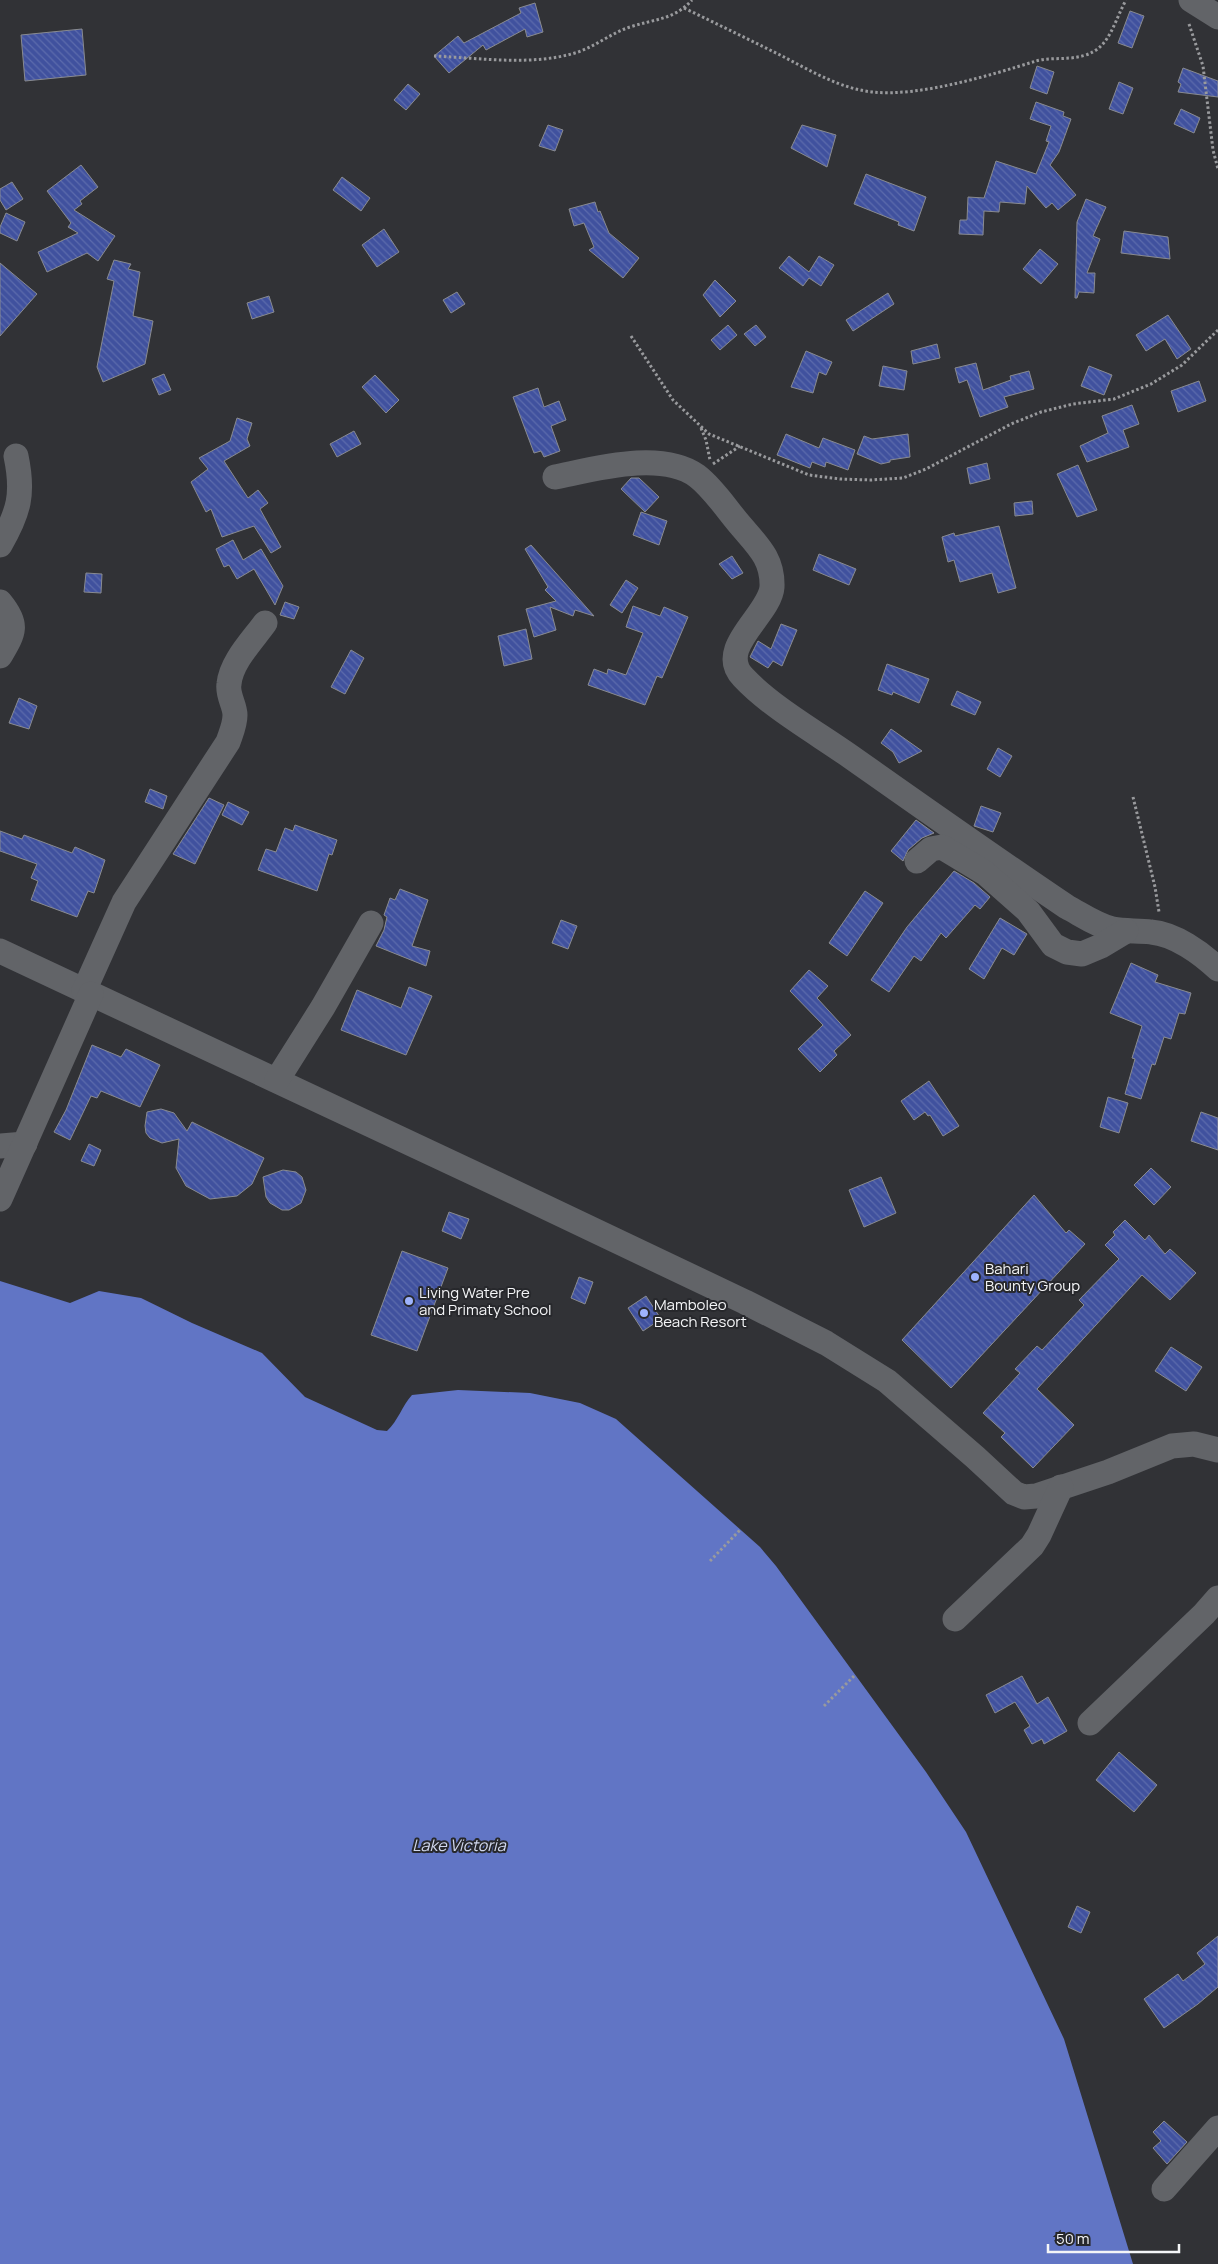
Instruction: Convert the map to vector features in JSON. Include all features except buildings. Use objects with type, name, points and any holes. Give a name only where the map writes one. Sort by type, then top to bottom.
[{"type":"street","points":[[1188,8],[1218,17]]},
{"type":"street","points":[[0,545],[15,516],[20,501],[20,479],[16,456]]},
{"type":"street","points":[[555,477],[606,467],[652,464],[680,468],[698,477],[763,552],[772,570],[772,590],[766,603],[745,631],[736,651],[736,665],[741,676],[786,712],[1060,902],[1096,923],[1126,931],[1156,933],[1194,950],[1218,969]]},
{"type":"street","points":[[0,602],[8,612],[13,625],[12,636],[0,656]]},
{"type":"street","points":[[0,1199],[25,1144],[124,902],[228,742],[233,730],[235,714],[228,684],[235,666],[265,623]]},
{"type":"street","points":[[917,861],[931,849],[942,847],[985,873],[1028,911],[1053,945],[1067,952],[1082,954],[1101,946],[1126,931]]},
{"type":"street","points":[[277,1080],[324,1007],[371,924]]},
{"type":"street","points":[[0,950],[736,1298],[826,1343],[887,1381],[1014,1493],[1024,1497],[1036,1496],[1108,1472],[1172,1446],[1194,1444],[1218,1450]]},
{"type":"street","points":[[0,1146],[25,1144]]},
{"type":"street","points":[[955,1619],[1032,1546],[1061,1487]]},
{"type":"street","points":[[1090,1723],[1204,1614],[1218,1598]]},
{"type":"street","points":[[1164,2189],[1218,2128]]},
{"type":"path","points":[[434,56],[540,60],[566,56],[591,47],[630,26],[665,19],[684,8],[692,0]]},
{"type":"path","points":[[684,8],[843,85],[874,92],[904,93],[974,79],[1043,59],[1072,58],[1092,53],[1102,46],[1107,39],[1126,0]]},
{"type":"path","points":[[1188,8],[1203,66],[1213,150],[1218,169]]},
{"type":"path","points":[[631,336],[673,400],[709,434],[809,475],[840,479],[902,478],[926,470],[1011,424],[1041,412],[1073,404],[1114,399],[1151,384],[1182,365],[1218,330]]},
{"type":"path","points":[[710,466],[740,446]]},
{"type":"path","points":[[1133,797],[1158,897],[1159,916],[1156,933]]},
{"type":"path","points":[[710,1561],[740,1530]]},
{"type":"path","points":[[824,1706],[854,1675]]},
{"type":"water","name":"Lake Victoria","points":[[0,1281],[70,1303],[99,1291],[141,1298],[192,1323],[262,1353],[305,1397],[377,1430],[387,1431],[412,1395],[458,1390],[530,1393],[580,1403],[616,1419],[760,1547],[776,1566],[926,1772],[966,1832],[1064,2039],[1133,2264],[0,2264]]},
{"type":"place","name":"Bahari Bounty Group","points":[[975,1277]]},
{"type":"place","name":"Living Water Pre and Primaty School","points":[[409,1301]]},
{"type":"place","name":"Mamboleo Beach Resort","points":[[644,1313]]}]
